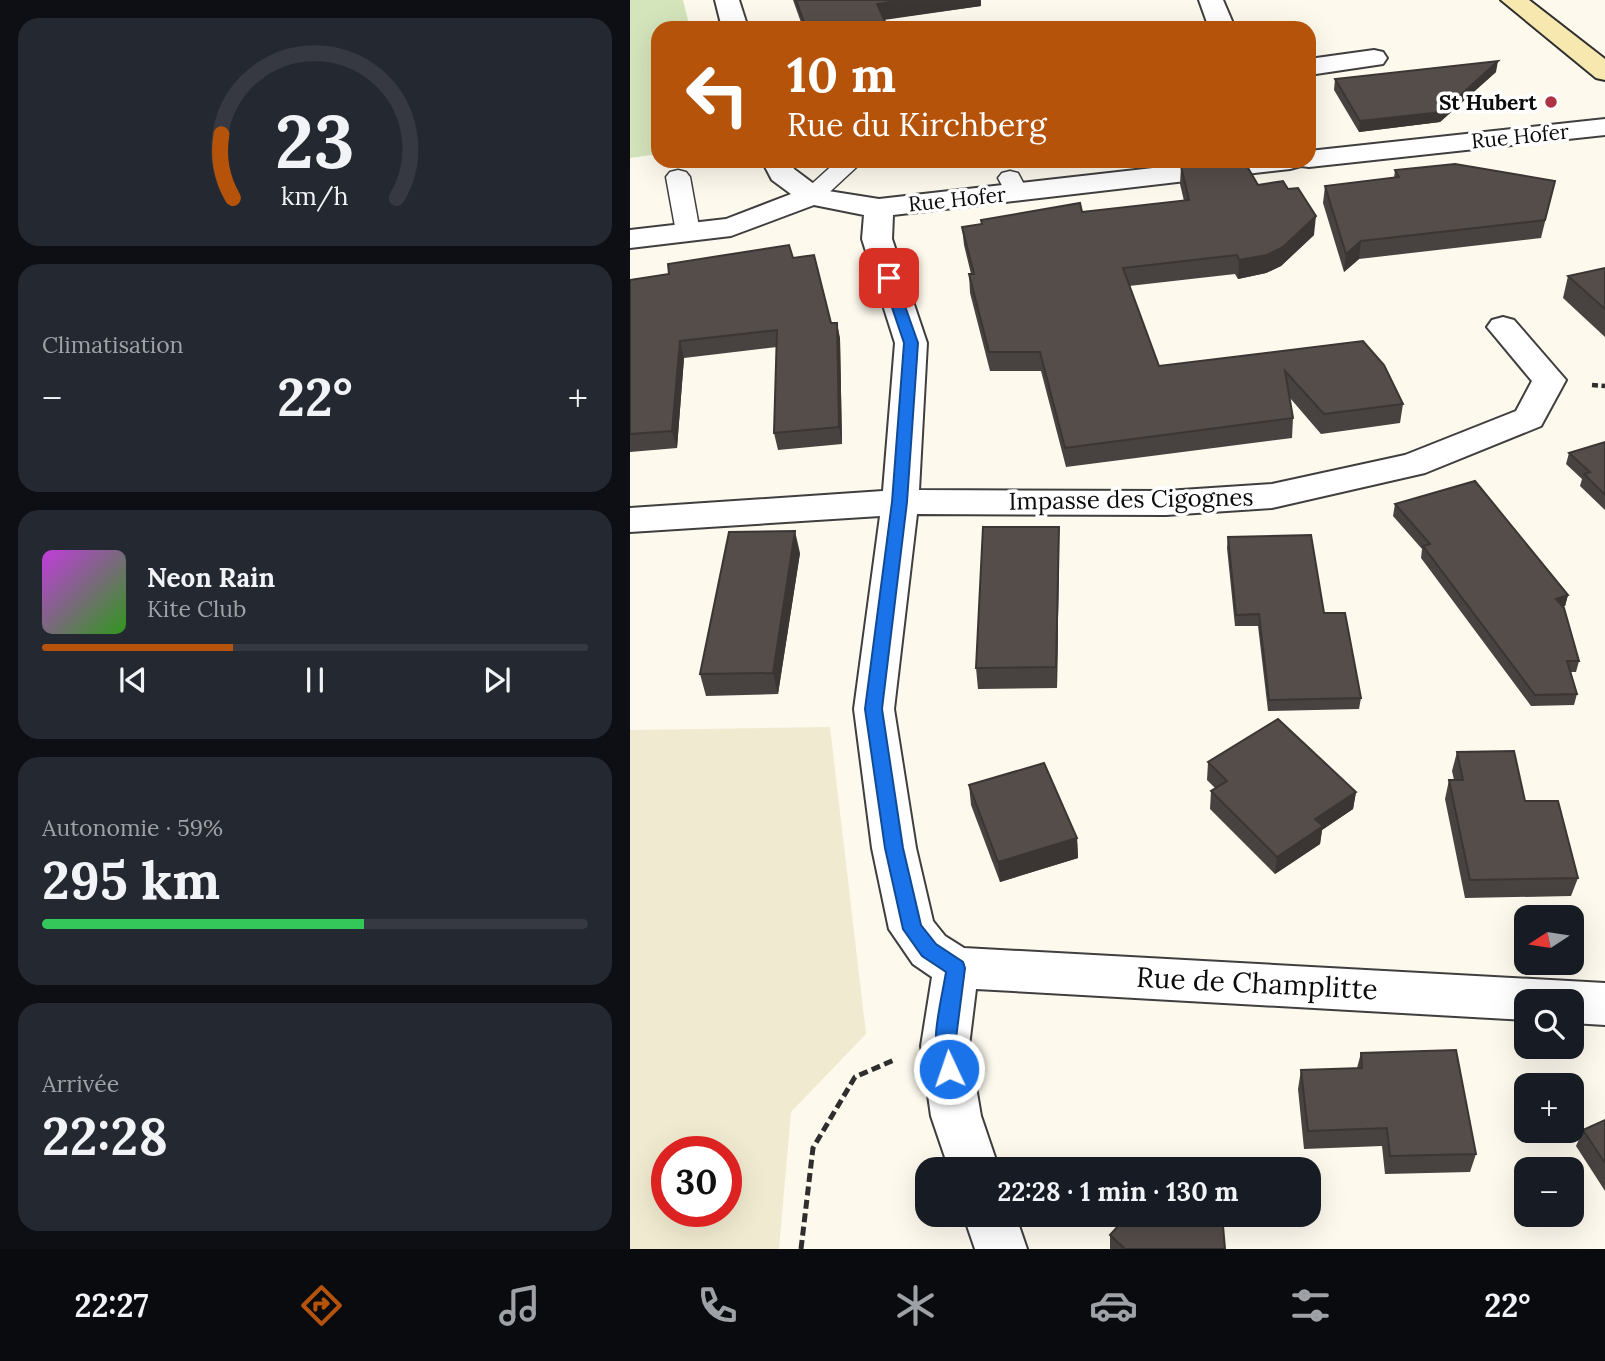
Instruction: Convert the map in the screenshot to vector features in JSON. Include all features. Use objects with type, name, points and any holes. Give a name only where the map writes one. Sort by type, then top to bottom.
[{"type":"main road","points":[[1513,0],[1605,72]]},
{"type":"street","points":[[727,0],[733,21]]},
{"type":"street","points":[[1211,0],[1219,21]]},
{"type":"street","points":[[1316,66],[1374,58]]},
{"type":"street","name":"Rue Hofer","points":[[1316,158],[1605,127]]},
{"type":"street","points":[[779,168],[782,174],[812,196]]},
{"type":"street","name":"Rue Hofer","points":[[812,196],[841,204],[879,208],[1013,185],[1209,168]]},
{"type":"street","points":[[630,239],[731,227],[812,196]]},
{"type":"street","points":[[879,208],[877,239],[911,343],[900,502],[874,709],[894,848],[912,929],[929,950],[956,968],[945,1046],[956,1116],[970,1157]]},
{"type":"street","name":"Impasse des Cigognes","points":[[900,502],[1166,503],[1272,496],[1413,466],[1529,418],[1549,380],[1503,327]]},
{"type":"street","points":[[630,520],[900,502]]},
{"type":"street","name":"Rue de Champlitte","points":[[956,968],[1514,998]]},
{"type":"street","points":[[1584,1003],[1605,1004]]},
{"type":"street","points":[[993,1227],[1001,1249]]},
{"type":"lane","points":[[812,196],[843,168]]},
{"type":"lane","points":[[678,177],[688,232]]},
{"type":"path","points":[[801,1249],[813,1148],[855,1077],[900,1058],[945,1046]]},
{"type":"shaded area","points":[[830,727],[866,1034],[791,1112],[779,1249],[630,1249],[630,730]]},
{"type":"green space","points":[[630,0],[683,0],[688,21],[651,21],[651,155],[630,158]]},
{"type":"building","points":[[796,0],[903,0],[877,4],[885,21],[804,21]]},
{"type":"building","points":[[1498,61],[1442,112],[1360,121],[1335,79]]},
{"type":"building","points":[[1455,164],[1555,181],[1545,220],[1361,241],[1346,254],[1325,186],[1399,177],[1395,170]]},
{"type":"building","points":[[1181,168],[1248,168],[1258,185],[1283,181],[1288,189],[1298,188],[1316,216],[1283,247],[1267,255],[1239,260],[1237,255],[1123,268],[1159,366],[1363,341],[1384,365],[1403,404],[1324,414],[1285,371],[1293,418],[1065,448],[1040,352],[989,352],[969,274],[974,274],[962,227],[982,224],[981,220],[1080,203],[1082,212],[1189,200]]},
{"type":"building","points":[[789,245],[793,258],[814,255],[831,323],[837,323],[839,427],[774,433],[777,330],[680,341],[672,431],[630,434],[630,280],[669,274],[668,264]]},
{"type":"building","points":[[1605,268],[1605,309],[1568,276]]},
{"type":"building","points":[[1605,442],[1605,495],[1584,474],[1590,472],[1569,453]]},
{"type":"building","points":[[1475,481],[1568,595],[1556,599],[1564,608],[1579,661],[1567,661],[1577,694],[1535,695],[1423,546],[1430,544],[1395,504]]},
{"type":"building","points":[[983,527],[1059,527],[1056,667],[976,668]]},
{"type":"building","points":[[795,531],[773,673],[700,674],[729,532]]},
{"type":"building","points":[[1311,535],[1324,613],[1345,613],[1361,698],[1269,700],[1259,614],[1236,615],[1228,537]]},
{"type":"building","points":[[1278,719],[1356,792],[1315,819],[1323,826],[1277,857],[1211,791],[1227,781],[1208,762]]},
{"type":"building","points":[[1514,751],[1525,801],[1558,801],[1578,878],[1470,880],[1449,780],[1463,780],[1457,752]]},
{"type":"building","points":[[1044,763],[1077,838],[998,862],[969,785]]},
{"type":"building","points":[[1456,1050],[1476,1154],[1390,1156],[1387,1128],[1308,1131],[1301,1070],[1362,1068],[1361,1053]]},
{"type":"building","points":[[1605,1120],[1605,1163],[1584,1132]]},
{"type":"building","points":[[1117,1227],[1223,1227],[1225,1249],[1125,1249],[1110,1235]]},
{"type":"place","name":"St Hubert","points":[[1551,102]]},
{"type":"route","points":[[889,278],[911,343],[900,502],[874,709],[894,848],[912,929],[929,950],[956,968],[945,1046],[949,1069]]}]
